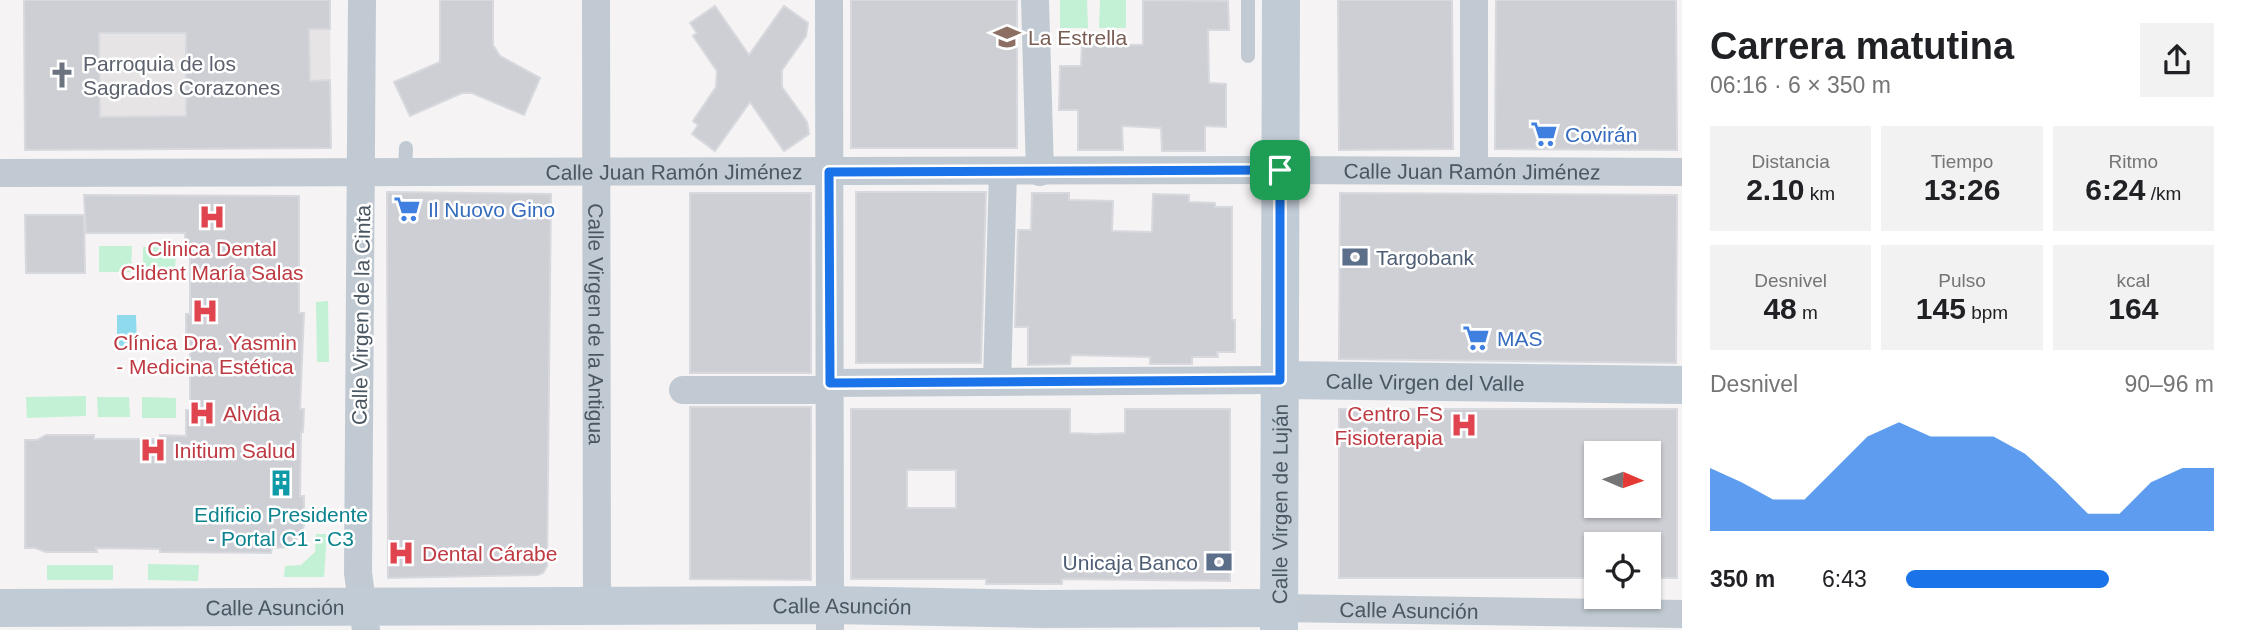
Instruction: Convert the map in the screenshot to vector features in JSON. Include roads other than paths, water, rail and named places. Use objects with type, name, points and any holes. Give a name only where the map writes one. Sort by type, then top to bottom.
[{"type":"street","name":"Calle Virgen de la Cinta","points":[[362,0],[363,172],[358,573],[364,619]]},
{"type":"street","name":"Calle Virgen de la Antigua","points":[[596,0],[597,606]]},
{"type":"street","points":[[829,0],[830,618]]},
{"type":"street","points":[[1035,0],[1040,172]]},
{"type":"street","name":"Calle Virgen de Luján","points":[[1279,619],[1282,0]]},
{"type":"street","points":[[1474,0],[1474,171]]},
{"type":"street","name":"Calle Juan Ramón Jiménez","points":[[0,173],[363,172],[405,160],[597,172],[1682,172]]},
{"type":"street","points":[[997,382],[1003,172]]},
{"type":"street","name":"Calle Virgen del Valle","points":[[683,390],[997,382],[1280,380],[1682,385]]},
{"type":"street","name":"Calle Asunción","points":[[0,608],[364,619],[597,606],[830,618],[1279,619],[1682,614]]},
{"type":"lane","points":[[1248,0],[1248,56]]},
{"type":"water","points":[[117,315],[136,315],[137,349],[117,349]]},
{"type":"place","name":"La Estrella","points":[[1007,37]]},
{"type":"place","name":"Parroquia de los Sagrados Corazones","points":[[62,75]]},
{"type":"place","name":"Covirán","points":[[1544,134]]},
{"type":"place","name":"Il Nuovo Gino","points":[[407,209]]},
{"type":"place","name":"Clinica Dental Clident María Salas","points":[[212,217]]},
{"type":"place","name":"Targobank","points":[[1355,257]]},
{"type":"place","name":"Clínica Dra. Yasmin - Medicina Estética","points":[[205,311]]},
{"type":"place","name":"MAS","points":[[1476,338]]},
{"type":"place","name":"Alvida","points":[[202,413]]},
{"type":"place","name":"Centro FS Fisioterapia","points":[[1464,425]]},
{"type":"place","name":"Initium Salud","points":[[153,450]]},
{"type":"place","name":"Edificio Presidente - Portal C1 - C3","points":[[281,483]]},
{"type":"place","name":"Dental Cárabe","points":[[401,553]]},
{"type":"place","name":"Unicaja Banco","points":[[1219,562]]}]
